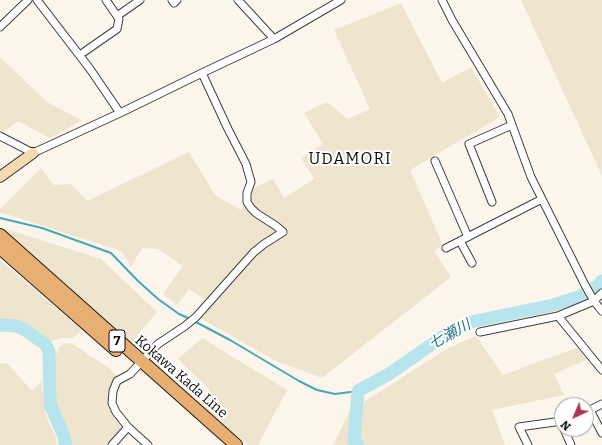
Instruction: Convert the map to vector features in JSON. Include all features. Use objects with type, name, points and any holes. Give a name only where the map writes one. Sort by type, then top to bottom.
[{"type":"main road","name":"Kokawa Kada Line","points":[[0,235],[223,445]]},
{"type":"main road","name":"Kokawa Kada Line","points":[[0,248],[138,365],[236,445]]},
{"type":"street","points":[[0,27],[28,0]]},
{"type":"street","points":[[38,0],[90,69],[120,113]]},
{"type":"street","points":[[84,52],[117,29],[119,19],[106,0]]},
{"type":"street","points":[[117,16],[140,0]]},
{"type":"street","points":[[172,0],[174,2],[177,0]]},
{"type":"street","points":[[0,177],[33,154],[274,39],[342,0]]},
{"type":"street","points":[[442,0],[452,20],[508,114],[531,177],[585,285],[594,301],[602,311]]},
{"type":"street","points":[[242,1],[274,39]]},
{"type":"street","points":[[148,445],[128,427],[116,412],[112,403],[113,391],[117,381],[130,374],[158,344],[196,317],[254,252],[283,232],[256,213],[247,202],[251,182],[246,164],[202,73]]},
{"type":"street","points":[[492,202],[469,144],[512,125]]},
{"type":"street","points":[[0,136],[33,154]]},
{"type":"street","points":[[435,161],[468,237]]},
{"type":"street","points":[[446,248],[542,199]]},
{"type":"street","points":[[460,241],[472,263]]},
{"type":"street","points":[[480,332],[558,316],[594,301],[602,293]]},
{"type":"street","points":[[558,316],[602,370]]},
{"type":"street","points":[[594,420],[602,433]]},
{"type":"street","points":[[528,445],[520,427],[554,423]]},
{"type":"street","points":[[112,445],[128,427]]},
{"type":"shaded area","points":[[521,0],[602,0],[602,176]]},
{"type":"shaded area","points":[[401,3],[442,83],[471,67],[500,117],[410,170],[443,245],[434,251],[451,277],[322,378],[274,360],[200,318],[212,304],[189,289],[177,305],[163,294],[183,266],[158,249],[142,248],[131,267],[121,251],[0,212],[0,209],[41,168],[54,185],[71,184],[87,201],[189,152],[215,195],[241,210],[253,188],[273,179],[284,198],[314,179],[301,158],[323,144],[304,113],[327,102],[348,119],[370,109],[334,30]]},
{"type":"shaded area","points":[[0,57],[47,102],[82,120],[50,138],[18,121],[2,133],[0,132]]},
{"type":"shaded area","points":[[0,227],[101,259],[157,312],[131,343]]},
{"type":"shaded area","points":[[0,260],[82,330],[73,338],[62,338],[47,343],[31,330],[19,324],[4,321],[0,322]]},
{"type":"shaded area","points":[[476,336],[503,375],[579,347],[588,359],[554,374],[564,395],[492,410],[505,445],[363,445],[359,436],[364,402],[448,348]]},
{"type":"shaded area","points":[[202,338],[287,390],[258,445],[247,445],[198,403],[210,390],[178,359]]},
{"type":"shaded area","points":[[65,343],[73,344],[110,369],[117,376],[109,391],[111,409],[122,427],[111,441],[105,445],[68,445],[65,432],[57,417],[53,401],[54,360],[59,347]]},
{"type":"shaded area","points":[[0,363],[7,363],[32,391],[41,381],[46,416],[56,438],[57,445],[0,445]]},
{"type":"shaded area","points":[[350,411],[351,445],[333,445]]},
{"type":"waterway","points":[[0,218],[42,228],[111,253],[158,299],[179,314],[190,319]]},
{"type":"waterway","name":"七瀬川","points":[[358,445],[354,440],[358,391],[389,374],[451,331],[471,322],[553,305],[579,297],[599,285],[602,281]]},
{"type":"waterway","points":[[194,321],[317,390],[335,394],[358,391]]},
{"type":"waterway","points":[[0,325],[16,326],[25,330],[45,344],[49,351],[50,404],[63,434],[66,445]]},
{"type":"district","name":"UDAMORI","points":[[350,160]]}]
